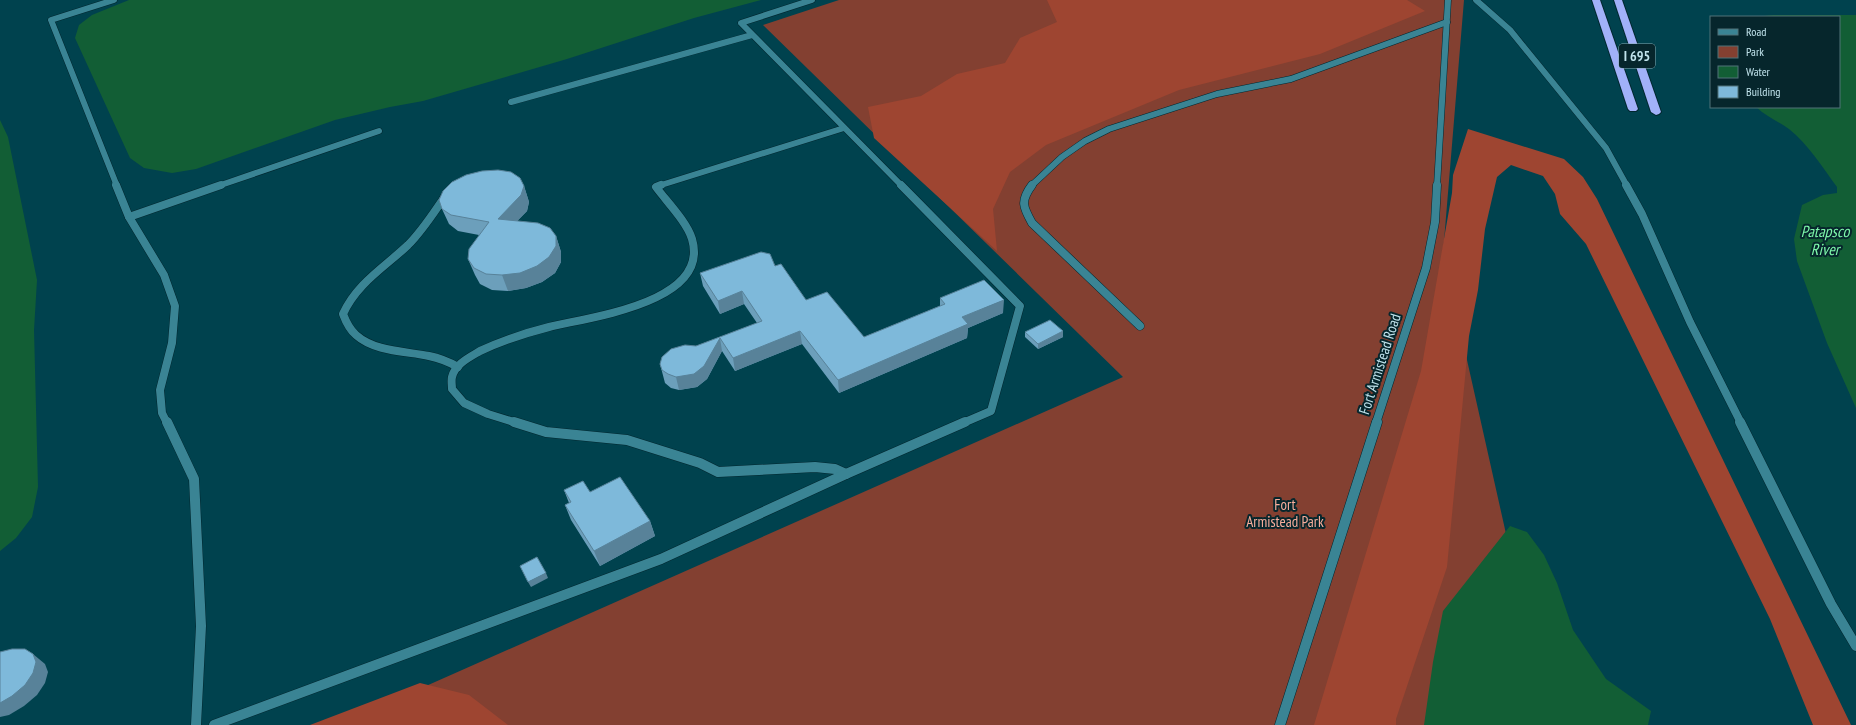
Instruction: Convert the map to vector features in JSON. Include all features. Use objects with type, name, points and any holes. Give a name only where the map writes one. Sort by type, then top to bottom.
[{"type":"highway","name":"I 695","points":[[1596,0],[1633,109]]},
{"type":"highway","name":"I 695","points":[[1618,0],[1656,112]]},
{"type":"street","points":[[114,0],[51,20],[129,217],[164,275],[175,306],[172,343],[160,390],[162,413],[194,479],[201,626],[196,725]]},
{"type":"street","points":[[214,725],[661,559],[846,474],[991,411],[1020,306],[741,23],[812,0]]},
{"type":"street","name":"Fort Armistead Road","points":[[1280,725],[1426,268],[1435,222],[1448,0]]},
{"type":"street","points":[[1476,0],[1510,30],[1606,148],[1642,214],[1690,322],[1831,604],[1856,646]]},
{"type":"street","points":[[1140,326],[1032,223],[1023,207],[1025,194],[1034,182],[1062,157],[1085,141],[1121,125],[1217,94],[1291,79],[1447,22]]},
{"type":"street","points":[[511,102],[752,35]]},
{"type":"street","points":[[844,128],[656,187],[692,237],[695,253],[690,271],[680,283],[664,294],[644,303],[518,336],[489,346],[458,367],[452,377],[452,389],[464,402],[488,414],[526,426],[546,432],[627,440],[700,463],[718,472],[815,467],[835,469],[846,474]]},
{"type":"street","points":[[129,217],[379,131]]},
{"type":"street","points":[[447,192],[421,231],[408,245],[352,295],[343,314],[351,332],[360,340],[392,349],[429,356],[458,367]]},
{"type":"green space","name":"Fort Armistead Park","points":[[839,0],[1464,0],[1443,253],[1548,721],[1547,725],[338,725],[1123,377],[763,25]]},
{"type":"shaded area","points":[[1047,0],[1407,0],[1425,11],[1320,54],[1179,90],[1046,145],[1010,172],[993,209],[997,251],[874,138],[868,107],[921,96],[957,74],[1005,63],[1020,38],[1057,22]]},
{"type":"shaded area","points":[[1468,129],[1564,159],[1583,177],[1597,199],[1851,725],[1813,725],[1770,619],[1586,244],[1560,214],[1555,194],[1543,176],[1511,165],[1497,177],[1485,229],[1478,290],[1469,336],[1447,567],[1396,719],[1396,725],[1314,725],[1421,371],[1452,193],[1453,175]]},
{"type":"shaded area","points":[[420,683],[469,695],[508,725],[310,725]]},
{"type":"water","points":[[129,0],[761,0],[694,18],[567,59],[423,101],[335,120],[196,169],[172,173],[144,168],[130,158],[75,38],[79,25],[92,15]]},
{"type":"water","name":"Patapsco River","points":[[1856,15],[1856,408],[1827,343],[1797,261],[1794,239],[1802,205],[1823,195],[1837,193],[1837,187],[1815,156],[1796,135],[1757,108],[1840,108],[1840,16],[1764,16]]},
{"type":"water","points":[[0,120],[8,137],[37,280],[34,330],[38,487],[32,517],[16,538],[0,551]]},
{"type":"water","points":[[1510,526],[1527,532],[1544,555],[1557,583],[1573,630],[1606,679],[1651,711],[1648,725],[1424,725],[1433,662],[1443,611]]},
{"type":"building","points":[[498,170],[511,172],[520,178],[524,186],[521,195],[498,219],[538,223],[550,228],[556,236],[556,246],[549,257],[537,266],[520,273],[502,275],[486,274],[474,268],[468,259],[469,249],[489,222],[451,215],[442,209],[439,200],[443,191],[452,182],[466,175],[482,171]]},
{"type":"building","points":[[761,252],[770,254],[775,266],[781,264],[806,300],[827,292],[864,337],[945,304],[940,298],[984,280],[1004,300],[962,317],[968,324],[838,380],[800,331],[733,358],[720,338],[704,366],[694,374],[676,377],[662,370],[660,364],[662,357],[671,349],[685,345],[696,346],[762,321],[742,291],[718,301],[700,273]]},
{"type":"building","points":[[1050,320],[1063,331],[1038,344],[1025,332]]},
{"type":"building","points":[[620,477],[650,521],[594,551],[565,505],[571,502],[564,490],[583,481],[590,492]]},
{"type":"building","points":[[537,557],[546,573],[528,582],[520,566]]},
{"type":"building","points":[[12,649],[25,649],[33,654],[36,662],[33,673],[25,685],[12,696],[0,703],[0,652]]}]
